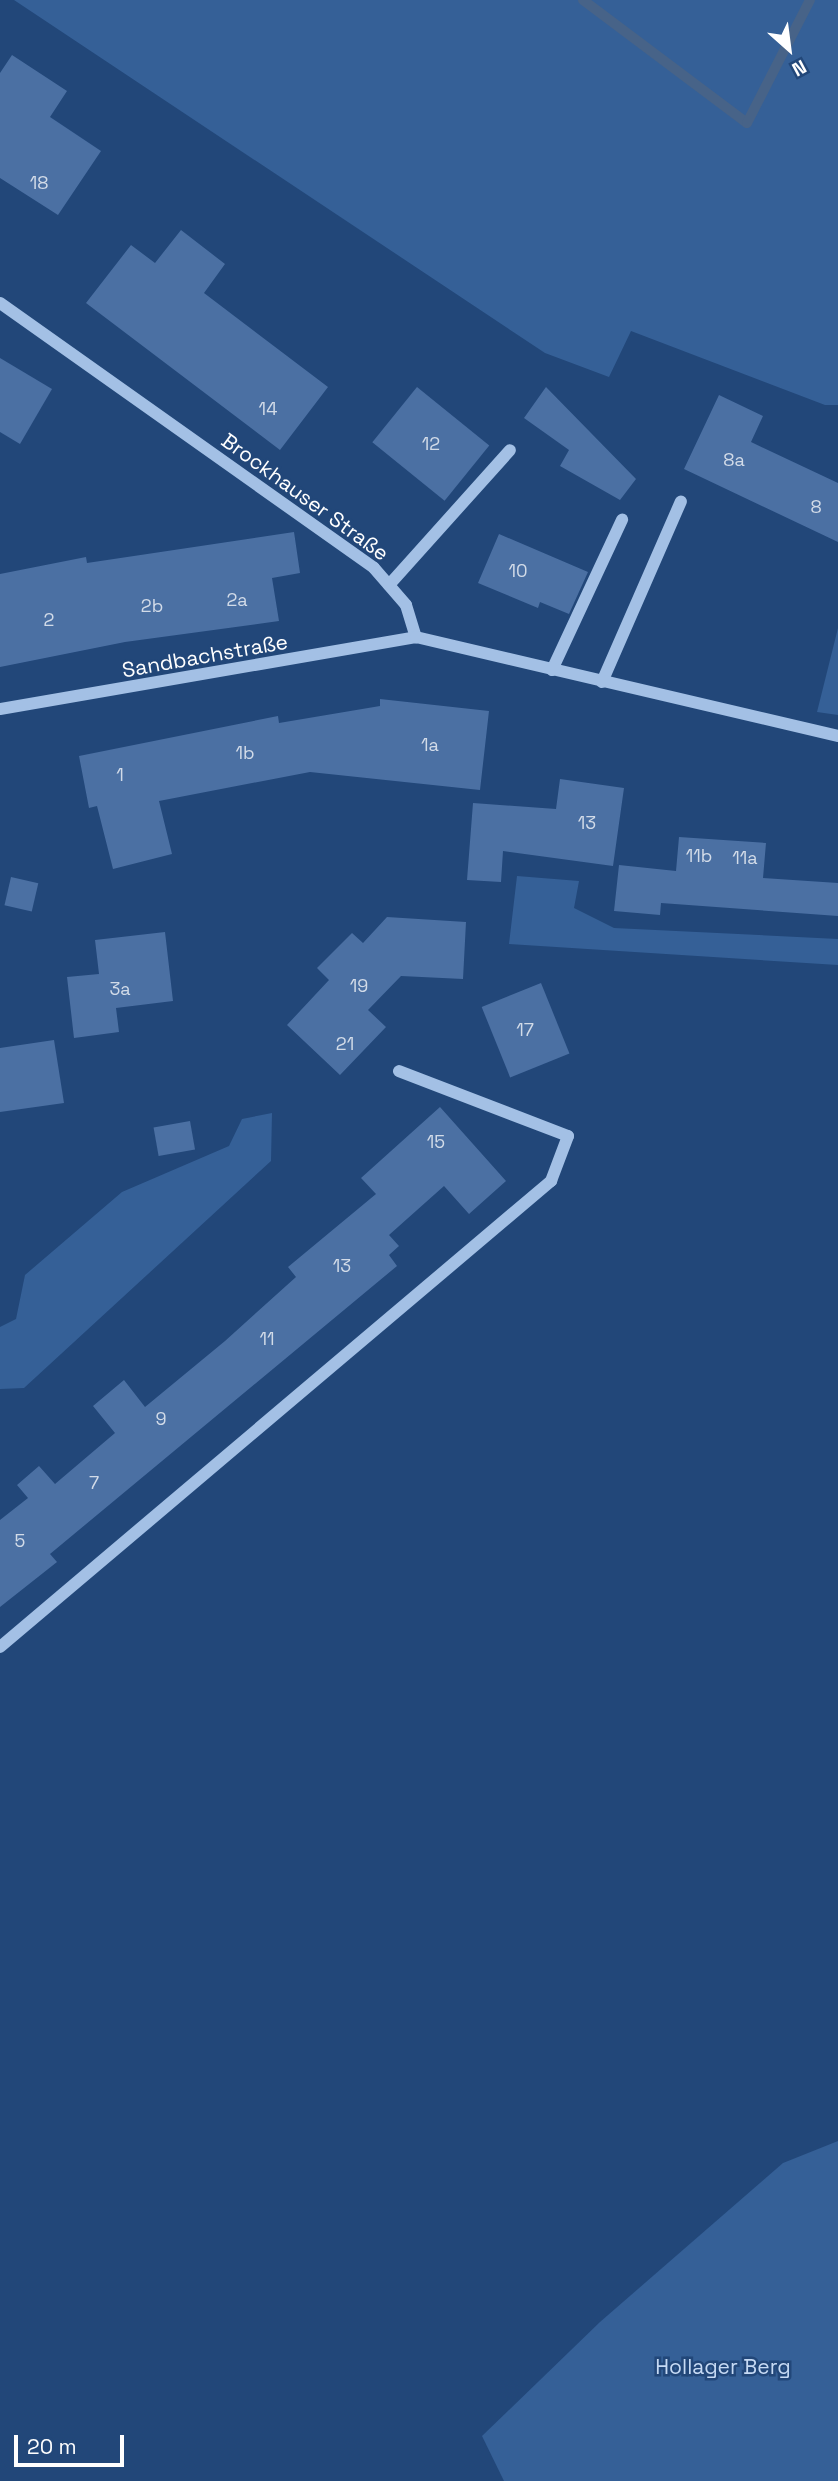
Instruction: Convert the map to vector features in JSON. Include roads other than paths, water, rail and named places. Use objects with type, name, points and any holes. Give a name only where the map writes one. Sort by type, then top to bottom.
[{"type":"street","name":"Brockhauser Straße","points":[[0,303],[374,568],[406,605],[416,637]]},
{"type":"street","points":[[388,585],[510,450]]},
{"type":"street","points":[[602,682],[681,501]]},
{"type":"street","points":[[552,670],[622,520]]},
{"type":"street","points":[[416,637],[838,736]]},
{"type":"street","name":"Sandbachstraße","points":[[0,709],[416,637]]},
{"type":"street","points":[[0,1647],[551,1181],[568,1136],[399,1071]]},
{"type":"waterway","points":[[583,0],[747,123],[810,0]]},
{"type":"park label","name":"Hollager Berg","points":[[723,2367]]}]
